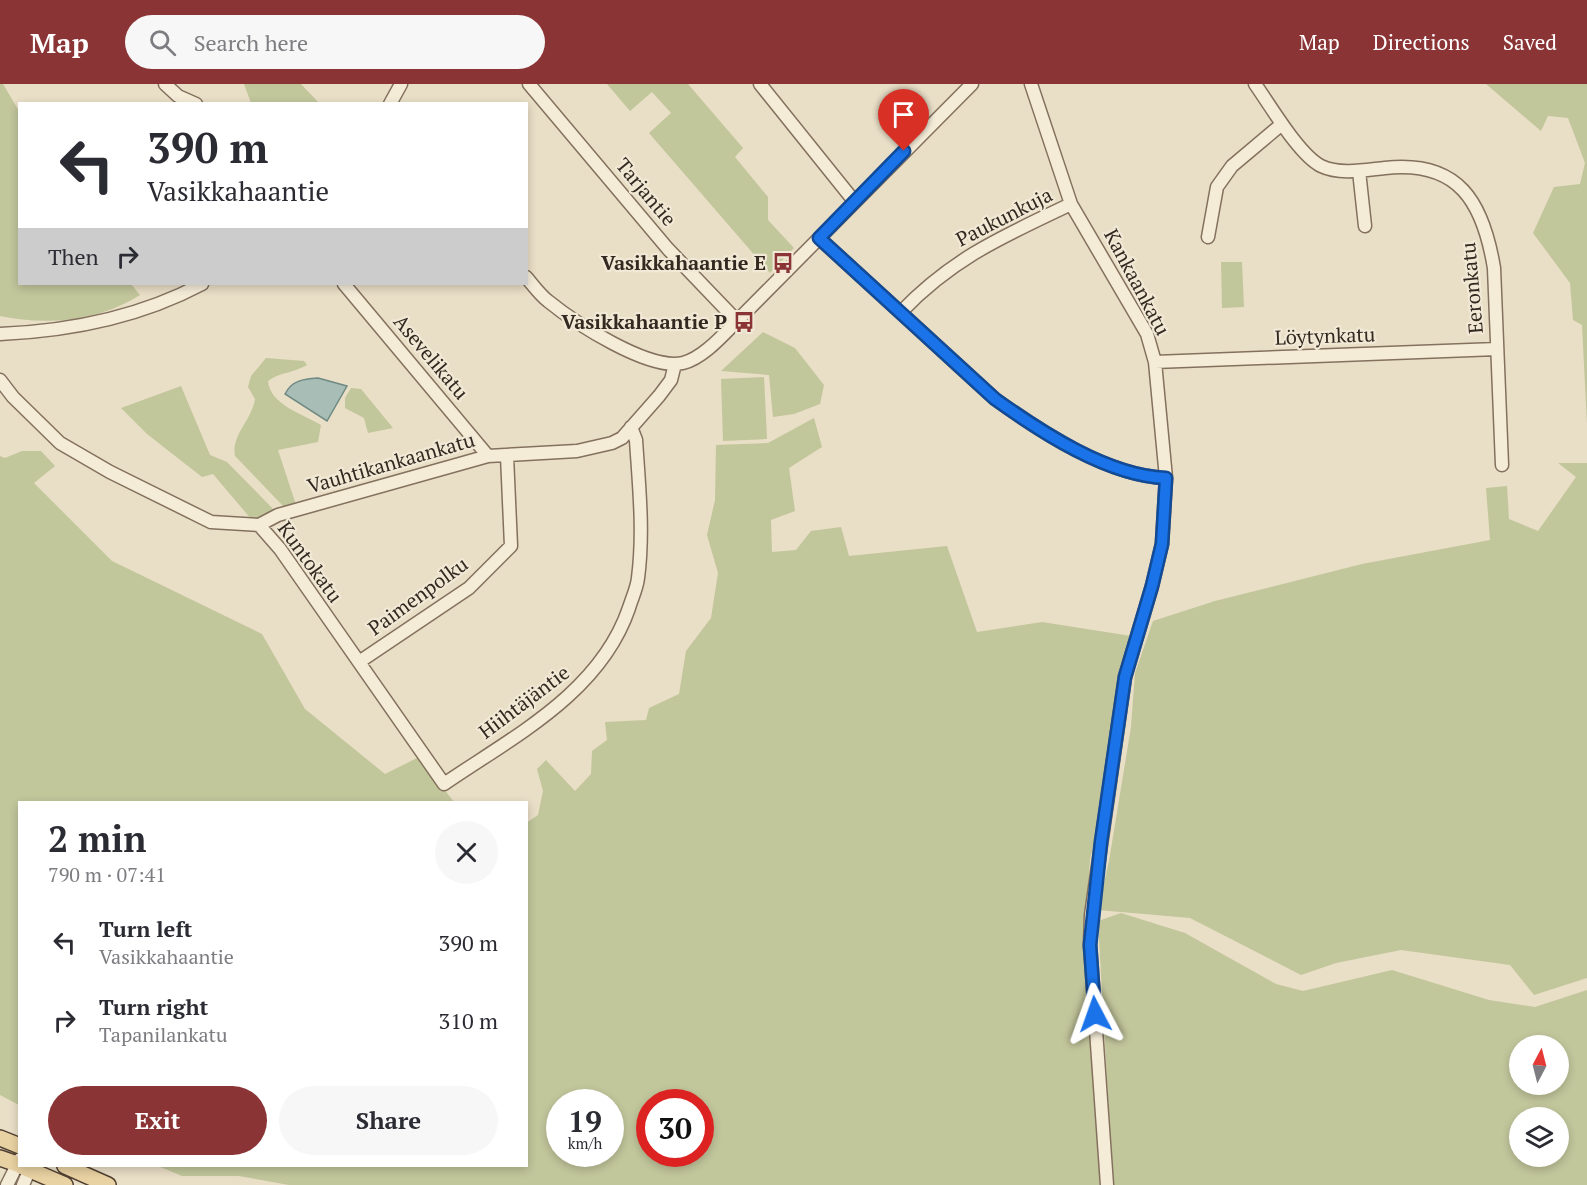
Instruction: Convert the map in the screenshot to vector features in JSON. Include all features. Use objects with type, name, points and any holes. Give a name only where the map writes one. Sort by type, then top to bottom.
[{"type":"main road","points":[[0,1138],[18,1145]]},
{"type":"main road","points":[[0,1158],[18,1163]]},
{"type":"main road","points":[[27,1167],[65,1185]]},
{"type":"main road","points":[[67,1167],[108,1185]]},
{"type":"street","points":[[165,84],[178,96],[192,102]]},
{"type":"street","points":[[391,102],[401,84]]},
{"type":"street","name":"Tarjantie","points":[[529,84],[668,249],[737,321]]},
{"type":"street","points":[[760,84],[854,201]]},
{"type":"street","points":[[528,280],[546,300],[601,336],[660,363],[685,363],[700,354],[737,321],[972,84]]},
{"type":"street","name":"Kankaankatu","points":[[1031,84],[1071,204],[1147,334],[1155,362],[1166,478],[1162,544],[1125,677],[1091,915],[1090,945],[1107,1185]]},
{"type":"street","name":"Eeronkatu","points":[[1255,84],[1282,123],[1313,161],[1334,170],[1359,171],[1407,166],[1438,172],[1467,192],[1479,210],[1489,238],[1494,268],[1502,465]]},
{"type":"street","points":[[1208,237],[1217,187],[1232,166],[1282,123]]},
{"type":"street","points":[[1359,171],[1365,226]]},
{"type":"street","name":"Paukunkuja","points":[[901,312],[944,272],[982,247],[1071,204]]},
{"type":"street","points":[[819,238],[995,399],[1023,419],[1073,447],[1122,470],[1145,477],[1166,478]]},
{"type":"street","points":[[0,334],[73,328],[153,306],[200,285]]},
{"type":"street","name":"Asevelikatu","points":[[345,285],[488,456]]},
{"type":"street","name":"Löytynkatu","points":[[1155,362],[1497,349]]},
{"type":"street","name":"Vauhtikankaankatu","points":[[260,525],[278,515],[488,456],[598,448],[622,438],[671,380],[675,364]]},
{"type":"street","name":"Kuntokatu","points":[[0,380],[13,397],[60,443],[110,472],[211,522],[260,525],[280,549],[444,784]]},
{"type":"street","name":"Hiihtäjäntie","points":[[444,784],[555,708],[591,675],[621,630],[638,580],[641,530],[636,440],[631,427]]},
{"type":"street","name":"Paimenpolku","points":[[359,662],[469,588],[511,546],[507,456]]},
{"type":"street","points":[[7,1185],[21,1167]]},
{"type":"street","points":[[23,1167],[23,1185]]},
{"type":"green space","points":[[0,84],[3,84],[18,109],[18,285],[132,285],[140,295],[107,311],[72,319],[36,321],[0,316]]},
{"type":"green space","points":[[244,84],[301,84],[318,102],[251,102]]},
{"type":"green space","points":[[607,84],[688,84],[743,148],[735,157],[768,197],[768,220],[794,248],[770,273],[649,133],[671,113],[652,92],[630,111]]},
{"type":"green space","points":[[1486,84],[1587,84],[1587,424],[1582,325],[1573,320],[1570,283],[1533,233],[1554,187],[1580,184],[1585,163],[1568,118],[1548,116],[1541,131]]},
{"type":"green space","points":[[1221,262],[1242,262],[1244,307],[1222,308]]},
{"type":"green space","points":[[763,332],[795,348],[824,385],[820,404],[794,414],[773,417],[769,375],[721,371]]},
{"type":"green space","points":[[266,358],[304,361],[307,365],[268,381],[270,389],[288,408],[321,425],[318,442],[278,450],[296,505],[285,508],[235,456],[236,441],[255,399],[248,387],[251,376]]},
{"type":"green space","points":[[764,377],[767,439],[723,441],[721,379]]},
{"type":"green space","points":[[181,386],[210,455],[227,462],[274,510],[252,520],[213,474],[202,477],[147,434],[121,408]]},
{"type":"green space","points":[[351,388],[361,389],[393,428],[368,433],[364,418],[345,408],[345,398]]},
{"type":"green space","points":[[814,418],[822,447],[789,468],[795,511],[771,520],[772,552],[796,550],[811,531],[841,527],[849,556],[947,546],[977,632],[1042,622],[1131,636],[1112,724],[1101,816],[1090,859],[1087,909],[1101,1185],[289,1185],[239,1176],[182,1176],[160,1167],[528,1167],[528,822],[538,815],[543,791],[537,769],[546,760],[575,791],[591,774],[592,751],[607,740],[605,722],[646,720],[649,708],[679,694],[686,651],[711,618],[718,573],[707,535],[715,500],[716,445],[768,443]]},
{"type":"green space","points":[[22,451],[41,451],[55,466],[34,483],[112,561],[262,634],[305,709],[385,774],[419,757],[453,801],[18,801],[18,1104],[0,1095],[0,456],[5,458]]},
{"type":"green space","points":[[1558,463],[1587,463],[1587,978],[1534,995],[1510,965],[1401,950],[1336,963],[1301,975],[1190,918],[1098,910],[1109,861],[1131,727],[1135,673],[1153,621],[1215,601],[1362,564],[1490,540],[1486,488],[1507,486],[1509,519],[1538,531],[1576,477]]},
{"type":"green space","points":[[1121,913],[1185,933],[1276,984],[1303,991],[1392,970],[1489,1000],[1535,1007],[1587,990],[1587,1185],[1113,1185],[1098,921]]},
{"type":"water","points":[[318,378],[347,386],[327,421],[285,394],[295,383]]},
{"type":"place","name":"Vasikkahaantie E","points":[[783,263]]},
{"type":"place","name":"Vasikkahaantie P","points":[[744,322]]},
{"type":"route","points":[[904,151],[819,238],[995,399],[1023,419],[1073,447],[1122,470],[1145,477],[1166,478],[1162,544],[1144,616],[1125,677],[1091,915],[1090,945],[1095,1014]]}]
